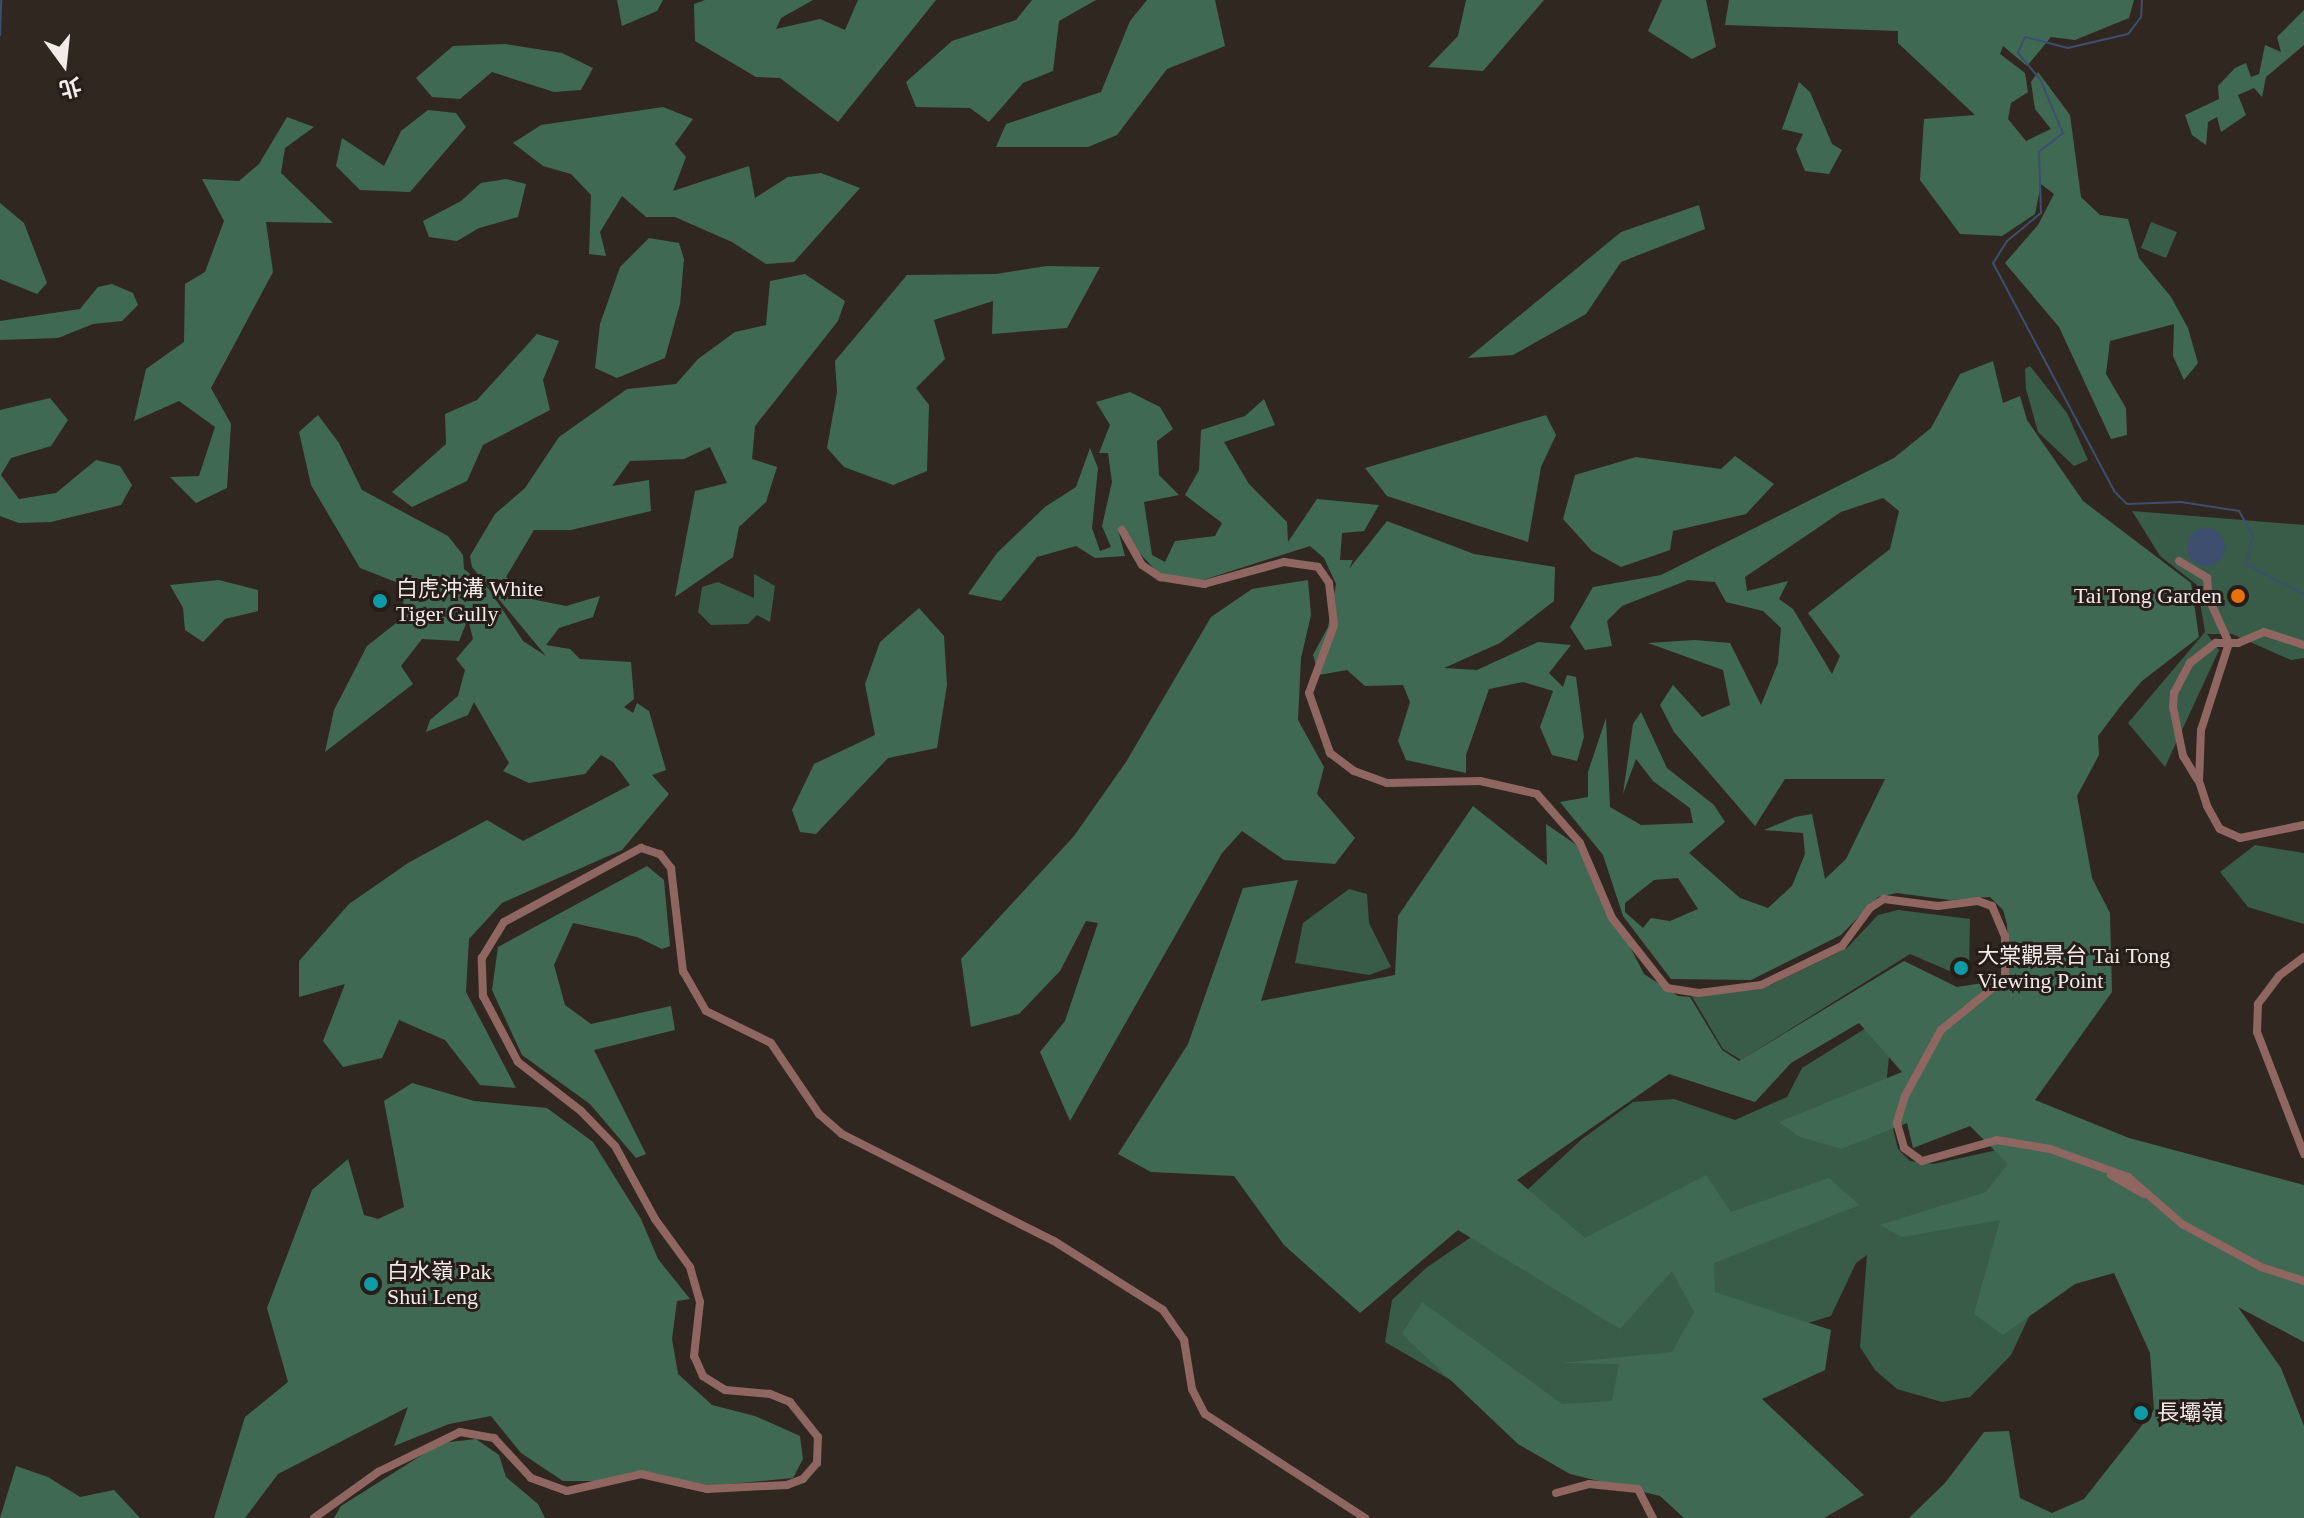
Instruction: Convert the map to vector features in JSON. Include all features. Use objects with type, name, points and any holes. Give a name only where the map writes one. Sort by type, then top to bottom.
[{"type":"street","points":[[1122,530],[1142,565],[1160,577],[1204,584],[1284,562],[1318,567],[1329,583],[1334,625],[1309,693],[1330,753],[1354,771],[1387,783],[1480,781],[1537,794],[1580,843],[1610,913],[1656,979],[1667,988],[1699,993],[1751,989],[1842,946],[1873,905],[1884,899],[1938,906],[1974,901],[1989,904],[1998,913],[2005,936],[2005,978],[1941,1030],[1905,1096],[1897,1134],[1904,1148],[1922,1161],[1997,1140],[2050,1149],[2097,1167],[2162,1204],[2182,1224],[2261,1267],[2304,1281]]},
{"type":"street","points":[[2179,561],[2207,578],[2209,599],[2229,643],[2201,730],[2199,781]]},
{"type":"street","points":[[2304,645],[2264,632],[2229,643],[2216,643],[2190,663],[2174,693],[2183,756],[2199,781],[2220,829],[2240,838],[2304,825]]},
{"type":"street","points":[[314,1518],[378,1472],[435,1439],[460,1432],[494,1438],[531,1478],[567,1491],[641,1474],[698,1489],[787,1485],[803,1479],[817,1463],[817,1434],[790,1402],[776,1395],[725,1390],[703,1376],[694,1356],[700,1302],[690,1267],[655,1219],[615,1146],[581,1111],[518,1062],[483,996],[483,952],[504,922],[641,848],[660,854],[671,868],[683,971],[691,994],[706,1011],[771,1043],[814,1108],[842,1134],[1054,1241],[1163,1310],[1182,1334],[1193,1395],[1205,1414],[1365,1518]]},
{"type":"street","points":[[2304,957],[2279,976],[2258,1004],[2257,1032],[2304,1154]]},
{"type":"street","points":[[1556,1493],[1589,1484],[1638,1489],[1653,1518]]},
{"type":"green space","points":[[617,0],[663,0],[657,11],[622,26]]},
{"type":"green space","points":[[705,0],[813,0],[781,18],[776,29],[820,19],[845,30],[858,0],[936,0],[838,122],[780,78],[756,77],[695,41],[694,4]]},
{"type":"green space","points":[[1032,0],[1096,0],[1059,21],[1053,71],[1023,83],[989,122],[970,108],[916,107],[906,82],[952,41],[1016,20]]},
{"type":"green space","points":[[1147,0],[1215,0],[1225,46],[1167,69],[1117,135],[1088,147],[996,147],[1006,124],[1101,92],[1130,21]]},
{"type":"green space","points":[[1466,0],[1544,0],[1483,71],[1428,67],[1458,36]]},
{"type":"green space","points":[[1662,0],[1706,0],[1716,47],[1692,59],[1648,31]]},
{"type":"green space","points":[[1729,0],[2134,0],[2129,18],[2075,40],[2051,37],[2027,66],[2003,46],[2000,54],[2025,73],[2028,92],[2011,103],[2008,119],[2026,141],[2051,129],[2035,109],[2031,82],[2038,72],[2070,115],[2081,197],[2100,215],[2128,219],[2139,258],[2171,297],[2188,328],[2198,363],[2184,380],[2173,356],[2174,324],[2110,341],[2106,374],[2126,408],[2127,435],[2111,439],[2059,327],[2005,263],[2038,225],[2054,194],[2041,184],[2035,214],[2002,236],[1960,234],[1920,180],[1924,119],[1975,115],[1898,43],[1898,31],[1725,25]]},
{"type":"green space","points":[[2304,10],[2304,45],[2266,77],[2262,97],[2254,88],[2238,95],[2246,115],[2221,132],[2217,117],[2208,122],[2206,145],[2192,135],[2185,115],[2219,99],[2218,86],[2235,68],[2246,63],[2251,77],[2259,74],[2265,45],[2281,52],[2277,37]]},
{"type":"green space","points":[[505,44],[562,53],[593,68],[581,90],[554,92],[492,72],[460,99],[432,97],[416,78],[453,46]]},
{"type":"green space","points":[[1799,82],[1810,92],[1832,144],[1842,150],[1829,174],[1805,171],[1796,149],[1803,134],[1782,129]]},
{"type":"green space","points":[[663,107],[693,119],[675,144],[686,157],[673,191],[749,166],[755,198],[788,177],[821,173],[860,188],[794,262],[766,264],[732,242],[675,217],[646,217],[622,196],[600,232],[606,256],[589,254],[591,195],[571,174],[543,166],[513,143],[541,125]]},
{"type":"green space","points":[[428,110],[456,113],[466,127],[410,192],[360,190],[336,166],[342,138],[384,166],[401,131]]},
{"type":"green space","points":[[287,117],[314,127],[285,148],[281,173],[333,223],[266,222],[273,272],[211,388],[231,424],[227,488],[196,503],[170,477],[199,476],[215,427],[179,401],[134,421],[146,369],[184,342],[185,284],[205,272],[224,221],[202,179],[239,181],[259,164]]},
{"type":"green space","points":[[506,179],[526,184],[518,217],[479,228],[457,241],[429,237],[423,221],[461,201],[481,183]]},
{"type":"green space","points":[[0,203],[24,223],[47,283],[37,294],[0,279]]},
{"type":"green space","points":[[1699,205],[1705,229],[1621,262],[1586,314],[1513,355],[1468,358],[1621,232]]},
{"type":"green space","points":[[2151,222],[2177,232],[2166,258],[2141,248]]},
{"type":"green space","points":[[649,238],[679,243],[684,259],[680,304],[665,358],[617,378],[595,368],[600,324],[620,267]]},
{"type":"green space","points":[[1047,266],[1100,267],[1067,328],[992,334],[993,301],[934,320],[945,359],[916,388],[929,405],[927,471],[893,485],[844,467],[827,448],[837,392],[835,361],[907,275],[996,274]]},
{"type":"green space","points":[[805,274],[845,301],[838,321],[755,426],[752,459],[777,467],[766,502],[739,527],[733,557],[675,597],[695,491],[727,483],[710,447],[684,459],[630,461],[612,486],[649,480],[651,511],[571,530],[534,530],[506,577],[527,598],[541,601],[566,606],[600,596],[593,617],[559,628],[546,645],[570,649],[580,659],[631,662],[634,699],[624,707],[633,713],[637,703],[649,711],[666,770],[652,775],[669,794],[622,850],[502,903],[469,939],[466,992],[516,1088],[480,1085],[445,1040],[399,1020],[382,1058],[343,1067],[323,1041],[345,984],[299,997],[299,961],[349,904],[408,863],[487,820],[523,841],[630,785],[613,762],[601,755],[585,774],[529,783],[503,771],[509,763],[474,702],[468,715],[426,732],[430,720],[458,696],[465,670],[456,659],[473,639],[468,619],[459,641],[422,639],[401,666],[413,684],[325,752],[334,710],[367,646],[405,616],[401,584],[360,568],[311,485],[299,432],[318,415],[339,443],[362,490],[448,536],[463,555],[464,569],[489,589],[523,641],[546,656],[472,567],[470,556],[495,514],[525,488],[559,437],[627,389],[676,384],[698,359],[735,332],[766,325],[770,281]]},
{"type":"green space","points":[[112,284],[133,293],[138,305],[122,321],[93,324],[58,338],[0,340],[0,321],[80,309],[98,287]]},
{"type":"green space","points":[[537,334],[559,341],[543,380],[550,410],[483,445],[467,481],[412,507],[392,492],[446,444],[445,414],[477,400]]},
{"type":"green space","points":[[1993,361],[2003,403],[2020,396],[2027,420],[2083,501],[2191,583],[2199,637],[2142,681],[2123,703],[2098,736],[2099,755],[2077,796],[2092,878],[2110,913],[2112,992],[2035,1100],[2129,1138],[2304,1185],[2304,1342],[2238,1307],[2281,1368],[2304,1426],[2304,1518],[1909,1518],[1945,1483],[1984,1432],[2009,1431],[2020,1498],[2052,1513],[2084,1499],[2154,1410],[2150,1353],[2114,1273],[2075,1284],[2003,1335],[1974,1314],[2000,1220],[1902,1237],[1880,1225],[1986,1192],[2008,1164],[1970,1126],[1913,1148],[1907,1123],[1841,1149],[1798,1136],[1779,1122],[1902,1072],[1859,1023],[1791,1063],[1755,1102],[1669,1074],[1517,1180],[1585,1238],[1706,1175],[1731,1212],[1829,1178],[1859,1205],[1714,1263],[1715,1292],[1831,1330],[1825,1370],[1762,1399],[1864,1495],[1824,1518],[1684,1518],[1660,1496],[1570,1474],[1518,1444],[1402,1334],[1422,1302],[1562,1404],[1612,1401],[1619,1364],[1561,1363],[1672,1352],[1694,1312],[1672,1271],[1620,1329],[1458,1230],[1360,1313],[1284,1245],[1234,1176],[1151,1172],[1118,1154],[1188,1044],[1243,888],[1298,880],[1261,1001],[1395,975],[1398,916],[1473,806],[1547,865],[1546,824],[1578,846],[1644,974],[1678,996],[1690,997],[1722,1050],[1739,1061],[1904,961],[1957,987],[2009,979],[2007,924],[2003,910],[1990,897],[1950,900],[1897,893],[1878,897],[1841,935],[1751,980],[1671,979],[1623,916],[1603,855],[1560,802],[1588,797],[1588,772],[1606,718],[1610,807],[1641,825],[1693,823],[1690,808],[1653,781],[1636,759],[1623,794],[1633,724],[1641,712],[1667,768],[1714,805],[1725,822],[1689,853],[1740,898],[1768,908],[1792,886],[1805,854],[1803,833],[1764,830],[1795,817],[1812,814],[1825,879],[1846,859],[1885,779],[1785,779],[1755,826],[1674,732],[1660,705],[1673,685],[1702,717],[1730,705],[1723,670],[1648,643],[1695,640],[1730,643],[1761,705],[1778,663],[1781,628],[1763,611],[1726,602],[1715,582],[1688,580],[1622,606],[1607,621],[1612,646],[1585,650],[1570,627],[1593,587],[1661,575],[1894,458],[1931,428],[1960,374]],"holes":[[[1883,498],[1899,511],[1890,549],[1808,613],[1840,656],[1832,674],[1793,609],[1779,599],[1788,581],[1747,591],[1745,577],[1841,512]],[[1678,878],[1698,909],[1670,921],[1651,918],[1643,928],[1625,912],[1625,903],[1654,880]]]},
{"type":"green space","points":[[2030,366],[2067,413],[2088,460],[2074,466],[2038,432],[2026,389],[2025,369]]},
{"type":"green space","points":[[1130,392],[1160,407],[1173,429],[1157,441],[1159,475],[1179,495],[1144,502],[1152,555],[1165,562],[1175,541],[1215,536],[1222,523],[1185,495],[1199,470],[1201,430],[1245,416],[1264,399],[1275,425],[1224,442],[1249,484],[1287,522],[1288,542],[1317,499],[1379,505],[1364,531],[1342,533],[1340,560],[1353,560],[1349,569],[1387,521],[1474,554],[1555,567],[1554,601],[1500,643],[1444,668],[1477,670],[1538,642],[1571,645],[1549,673],[1563,687],[1567,675],[1576,677],[1584,737],[1577,761],[1552,755],[1540,727],[1553,691],[1523,682],[1489,689],[1466,755],[1466,773],[1406,760],[1398,741],[1410,702],[1403,685],[1365,686],[1347,670],[1319,675],[1313,655],[1328,627],[1336,584],[1324,558],[1310,546],[1203,580],[1161,576],[1118,530],[1125,556],[1095,558],[1076,546],[1037,557],[1001,601],[968,594],[997,553],[1045,507],[1076,487],[1090,448],[1098,468],[1092,528],[1100,551],[1111,547],[1102,526],[1112,482],[1108,453],[1099,453],[1110,425],[1096,402]]},
{"type":"green space","points":[[50,398],[68,420],[51,446],[11,458],[1,475],[19,499],[56,493],[96,460],[120,466],[132,485],[121,505],[51,522],[19,523],[0,516],[0,410]]},
{"type":"green space","points":[[1546,415],[1556,435],[1541,467],[1528,542],[1387,496],[1365,468]]},
{"type":"green space","points":[[1735,456],[1774,484],[1746,514],[1673,531],[1670,550],[1621,567],[1592,551],[1563,519],[1575,475],[1636,457],[1721,469]]},
{"type":"green space","points":[[2132,511],[2304,525],[2304,658],[2291,660],[2232,634],[2207,634],[2219,650],[2165,767],[2128,723],[2205,632],[2197,585],[2160,556]]},
{"type":"green space","points":[[754,574],[775,586],[770,622],[757,615],[748,624],[711,625],[698,612],[702,587],[718,582],[754,598]]},
{"type":"green space","points":[[219,580],[258,590],[258,611],[225,619],[203,642],[185,630],[183,608],[170,585]]},
{"type":"green space","points":[[1308,580],[1311,615],[1301,658],[1298,720],[1324,767],[1317,794],[1355,838],[1335,864],[1284,860],[1242,831],[1222,853],[1070,1121],[1040,1052],[1065,1021],[1098,923],[1086,921],[1060,971],[1019,1014],[971,1027],[961,959],[1074,836],[1126,762],[1211,617],[1252,589]]},
{"type":"green space","points":[[919,608],[944,636],[947,685],[937,748],[888,758],[816,834],[800,832],[792,810],[814,764],[875,735],[865,684],[880,642]]},
{"type":"green space","points":[[2255,845],[2304,853],[2304,924],[2248,907],[2220,872]]},
{"type":"green space","points":[[647,866],[664,880],[670,946],[662,949],[637,937],[573,923],[554,965],[565,1005],[591,1024],[671,1006],[675,1030],[594,1050],[646,1154],[636,1158],[590,1104],[522,1055],[492,990],[498,947]]},
{"type":"green space","points":[[1349,889],[1367,894],[1369,923],[1391,967],[1369,975],[1295,963],[1303,923]]},
{"type":"green space","points":[[1898,910],[1970,919],[1969,968],[1959,975],[1910,954],[1741,1060],[1723,1049],[1691,995],[1771,985],[1847,948],[1878,915]]},
{"type":"green space","points":[[1879,1020],[1892,1027],[1885,1096],[1898,1149],[1910,1161],[1934,1164],[2011,1147],[2050,1272],[2011,1355],[1970,1397],[1942,1402],[1897,1389],[1875,1370],[1860,1347],[1867,1255],[1856,1263],[1831,1316],[1798,1326],[1629,1409],[1547,1436],[1385,1342],[1392,1300],[1426,1268],[1493,1222],[1582,1139],[1633,1102],[1674,1099],[1735,1120],[1787,1097],[1802,1068]]},
{"type":"green space","points":[[412,1083],[474,1101],[547,1108],[593,1142],[641,1219],[658,1259],[690,1299],[677,1301],[672,1339],[678,1374],[712,1405],[755,1416],[800,1436],[803,1459],[793,1478],[709,1486],[649,1472],[609,1481],[563,1481],[521,1453],[491,1416],[449,1424],[394,1446],[408,1407],[278,1474],[245,1518],[214,1518],[245,1417],[288,1382],[267,1308],[312,1190],[348,1159],[364,1215],[378,1219],[404,1207],[384,1101]]},
{"type":"green space","points":[[476,1439],[499,1455],[506,1477],[538,1504],[545,1518],[334,1518],[341,1506],[441,1443]]},
{"type":"green space","points":[[16,1466],[48,1477],[80,1497],[114,1490],[140,1518],[0,1518]]},
{"type":"water","points":[[2206,528],[2219,534],[2225,547],[2219,560],[2206,566],[2193,560],[2187,547],[2193,534]]},
{"type":"waterway","points":[[0,35],[1,0]]},
{"type":"waterway","points":[[2142,0],[2141,17],[2128,34],[2068,48],[2025,37],[2018,53],[2040,79],[2063,133],[2039,152],[2041,213],[2007,241],[1993,263],[2114,491],[2127,504],[2181,502],[2239,511],[2253,535],[2245,564],[2304,594]]},
{"type":"place","name":"Tai Tong Garden","points":[[2238,596]]},
{"type":"place","name":"白虎沖溝 White Tiger Gully","points":[[380,601]]},
{"type":"place","name":"大棠觀景台 Tai Tong Viewing Point","points":[[1961,968]]},
{"type":"place","name":"白水嶺 Pak Shui Leng","points":[[371,1284]]},
{"type":"place","name":"長壩嶺","points":[[2141,1413]]}]
